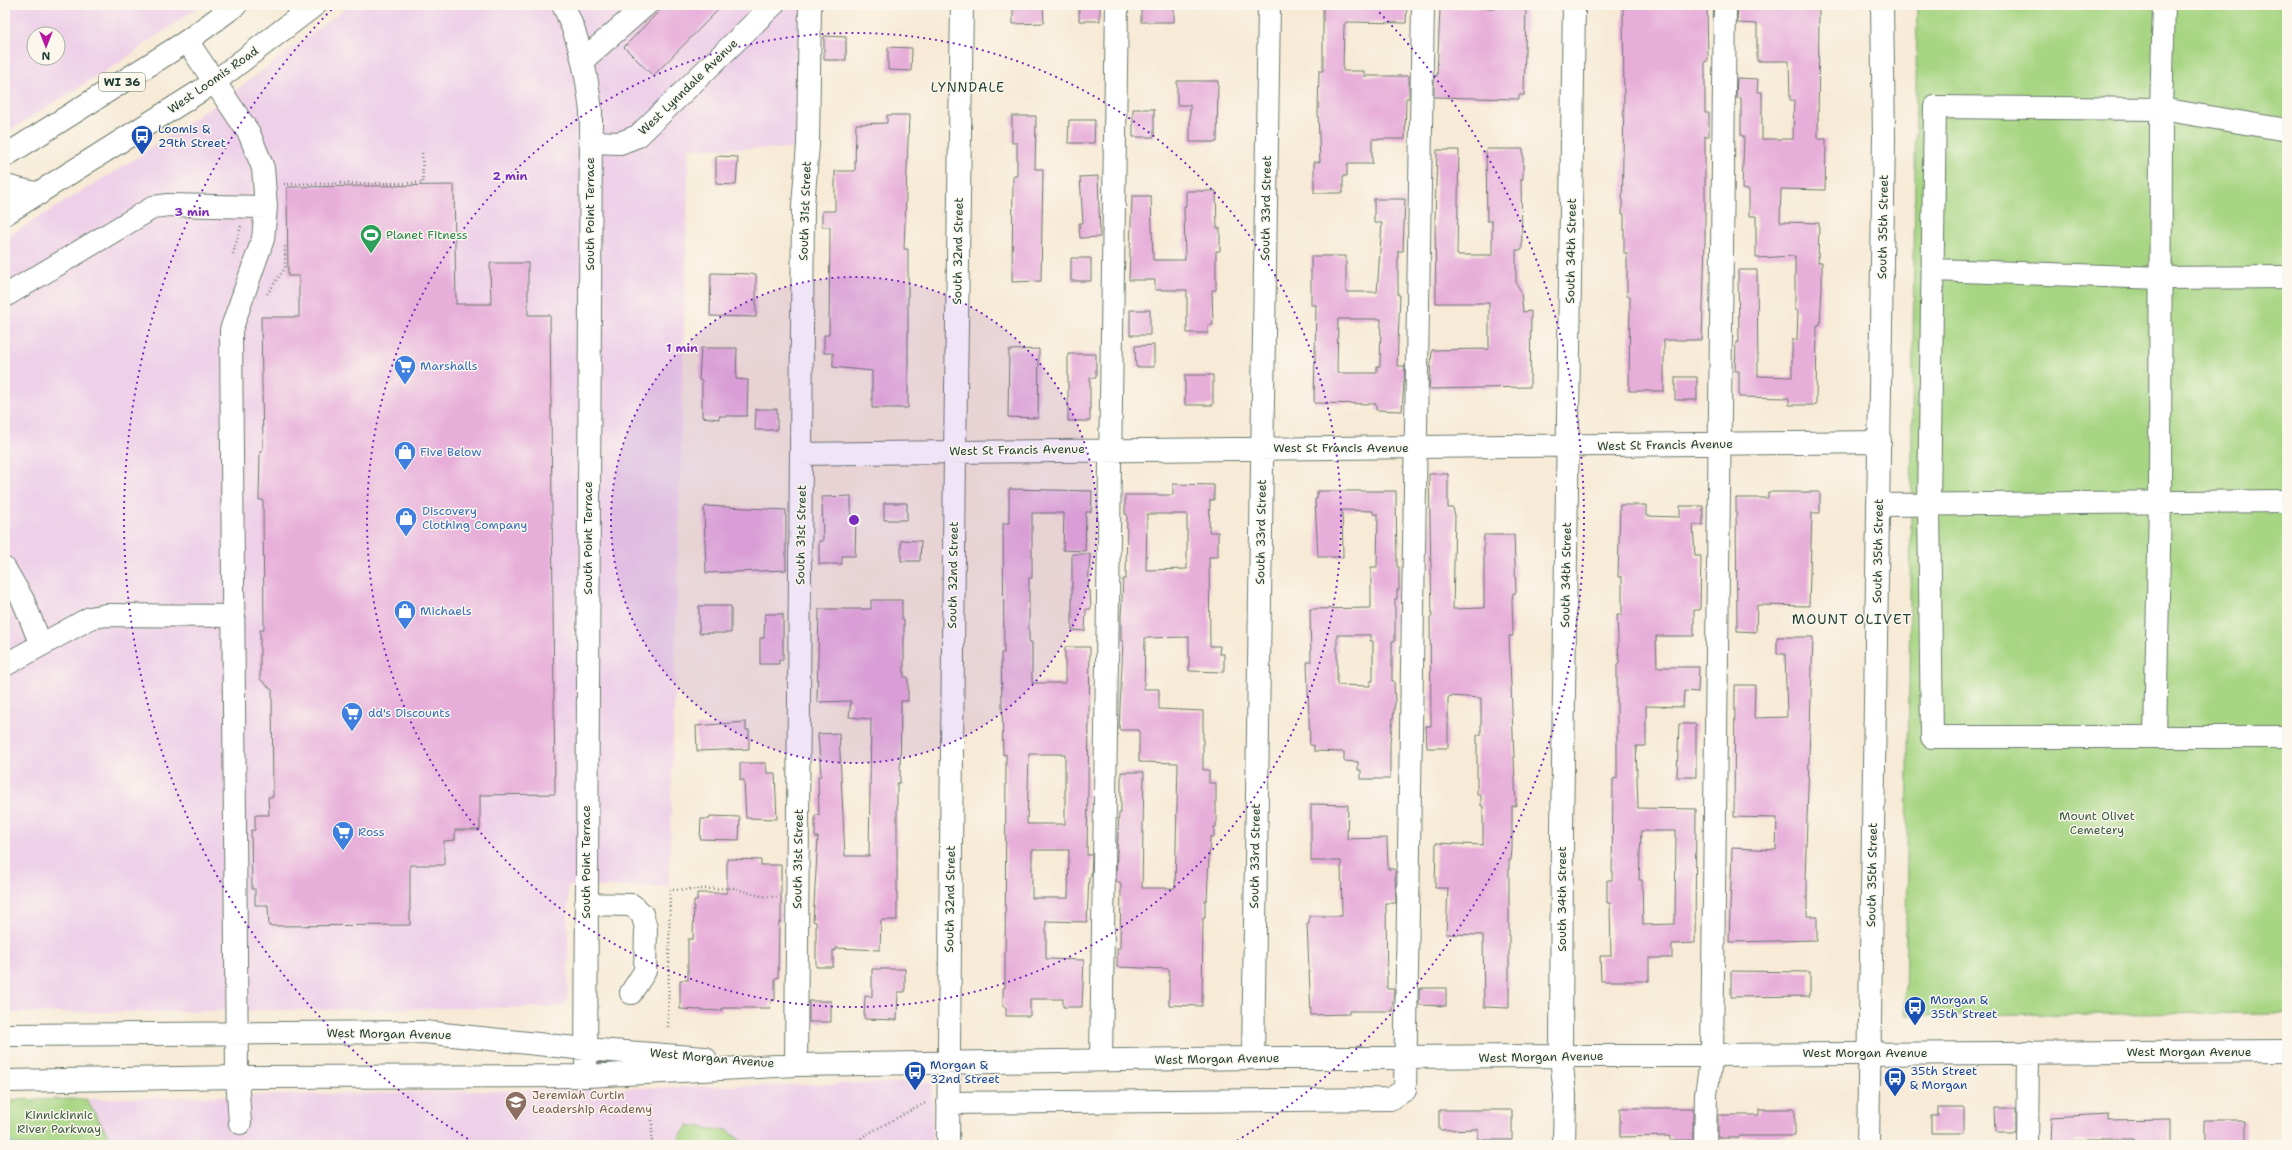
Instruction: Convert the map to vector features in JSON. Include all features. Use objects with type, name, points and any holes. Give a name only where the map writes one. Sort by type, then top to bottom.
[{"type":"street","name":"WI 36","points":[[7,152],[187,41],[236,5]]},
{"type":"street","name":"West Loomis Road","points":[[5,214],[213,83],[315,5]]},
{"type":"street","name":"South Point Terrace","points":[[563,5],[575,29],[584,60],[591,112],[586,1076]]},
{"type":"street","points":[[584,60],[646,5]]},
{"type":"street","name":"West Lynndale Avenue","points":[[590,142],[620,143],[638,136],[772,5]]},
{"type":"street","name":"South 31st Street","points":[[796,1065],[803,205],[808,145],[810,5]]},
{"type":"street","name":"South 32nd Street","points":[[948,1145],[938,1102],[948,1063],[962,5]]},
{"type":"street","points":[[1101,1060],[1109,449],[1117,5]]},
{"type":"street","name":"South 33rd Street","points":[[1253,1058],[1269,5]]},
{"type":"street","points":[[938,1102],[1390,1099],[1405,1090],[1424,5]]},
{"type":"street","name":"South 34th Street","points":[[1564,1145],[1565,1095],[1561,1057],[1574,5]]},
{"type":"street","points":[[1705,1145],[1706,1094],[1712,1055],[1725,5]]},
{"type":"street","name":"South 35th Street","points":[[1868,1145],[1884,137],[1882,5]]},
{"type":"street","points":[[2155,737],[2160,501],[2161,109],[2164,5]]},
{"type":"street","points":[[187,41],[213,83],[249,133],[263,168],[266,207],[263,240],[231,330],[237,1077],[240,1123]]},
{"type":"street","points":[[2287,130],[2161,109],[1935,107],[1934,270],[1929,505],[1932,737],[2287,737]]},
{"type":"street","points":[[5,186],[39,194]]},
{"type":"street","points":[[5,296],[154,207],[168,205],[266,207]]},
{"type":"street","points":[[1934,270],[2161,278],[2287,277]]},
{"type":"street","name":"West St Francis Avenue","points":[[802,454],[1109,449],[1568,447],[1880,442]]},
{"type":"street","points":[[1878,505],[2160,501],[2287,501]]},
{"type":"street","points":[[5,569],[23,600],[41,645]]},
{"type":"street","points":[[5,665],[90,618],[106,615],[234,616]]},
{"type":"street","points":[[586,904],[632,905],[642,914],[646,928],[645,972],[631,993]]},
{"type":"street","name":"West Morgan Avenue","points":[[5,1035],[237,1032],[424,1032],[585,1048],[796,1065]]},
{"type":"street","name":"West Morgan Avenue","points":[[5,1081],[237,1077],[586,1076],[796,1065],[1253,1058],[2287,1051]]},
{"type":"street","points":[[2027,1145],[2028,1052]]},
{"type":"path","points":[[284,191],[284,184],[423,183],[422,152]]},
{"type":"path","points":[[232,258],[244,207]]},
{"type":"path","points":[[264,300],[285,268],[284,237]]},
{"type":"path","points":[[668,1027],[670,890],[733,888],[761,896],[797,897]]},
{"type":"path","points":[[851,1145],[867,1134],[938,1102]]},
{"type":"path","points":[[652,1104],[652,1145]]},
{"type":"shaded area","points":[[5,5],[201,5],[120,62],[5,133]]},
{"type":"shaded area","points":[[350,5],[802,5],[800,149],[689,148],[669,887],[568,886],[568,999],[561,1007],[5,1013],[5,238],[133,160],[239,88]]},
{"type":"shaded area","name":"Jeremiah Curtin Leadership Academy","points":[[932,1082],[932,1145],[113,1145],[86,1099]]},
{"type":"green space","name":"Mount Olivet Cemetery","points":[[1917,5],[2287,5],[2287,1013],[1905,1015]]},
{"type":"green space","name":"Kinnickinnic River Parkway","points":[[86,1099],[114,1145],[5,1145],[5,1100]]},
{"type":"green space","points":[[688,1125],[716,1130],[727,1130],[744,1143],[744,1145],[679,1145],[677,1141]]},
{"type":"building","points":[[665,5],[723,5],[653,76],[624,47]]},
{"type":"building","points":[[1013,5],[1043,5],[1044,23],[1013,24]]},
{"type":"building","points":[[1079,5],[1100,5],[1100,21],[1079,21]]},
{"type":"building","points":[[1141,5],[1174,5],[1174,22],[1141,22]]},
{"type":"building","points":[[1323,5],[1407,5],[1406,23],[1346,22],[1344,25],[1343,71],[1364,71],[1364,76],[1409,76],[1409,98],[1406,98],[1405,139],[1372,139],[1372,164],[1347,164],[1347,176],[1343,176],[1343,193],[1314,193],[1314,162],[1320,162],[1318,113],[1319,71],[1323,71]]},
{"type":"building","points":[[1497,5],[1526,5],[1524,95],[1519,95],[1519,99],[1434,97],[1434,76],[1437,76],[1440,8],[1497,8]]},
{"type":"building","points":[[1628,5],[1707,5],[1708,61],[1705,61],[1705,113],[1709,113],[1709,136],[1705,136],[1705,241],[1702,340],[1664,340],[1664,391],[1629,391],[1630,296],[1627,296],[1627,253],[1624,253],[1624,214],[1622,214],[1624,98],[1623,8],[1628,8]]},
{"type":"building","points":[[1738,5],[1819,5],[1818,139],[1826,139],[1825,190],[1781,189],[1780,222],[1819,223],[1818,262],[1822,262],[1822,285],[1820,326],[1817,326],[1816,405],[1789,405],[1789,398],[1739,397],[1739,371],[1735,371],[1736,342],[1739,342],[1738,270],[1757,270],[1758,376],[1792,377],[1792,340],[1797,340],[1798,310],[1795,310],[1795,256],[1756,258],[1756,216],[1749,216],[1749,190],[1742,189],[1744,136],[1741,136],[1741,98],[1736,98],[1737,78],[1758,79],[1757,92],[1762,92],[1762,139],[1793,139],[1794,100],[1790,100],[1789,61],[1757,61],[1757,24],[1737,23]]},
{"type":"building","points":[[824,36],[846,37],[846,60],[824,60]]},
{"type":"building","points":[[888,47],[912,48],[911,71],[888,70]]},
{"type":"building","points":[[1177,81],[1218,81],[1217,142],[1190,142],[1190,105],[1177,105]]},
{"type":"building","points":[[1133,109],[1154,109],[1154,137],[1133,137]]},
{"type":"building","points":[[887,115],[909,115],[904,249],[908,249],[908,408],[872,408],[872,371],[833,367],[833,353],[824,353],[824,335],[829,335],[830,227],[822,227],[822,211],[835,211],[835,171],[855,171],[856,124],[887,123]]},
{"type":"building","points":[[1012,116],[1036,116],[1035,169],[1043,169],[1041,281],[1012,282],[1013,176],[1017,176],[1017,143],[1012,143]]},
{"type":"building","points":[[1069,120],[1095,120],[1094,143],[1068,143]]},
{"type":"building","points":[[1486,149],[1523,149],[1523,179],[1521,179],[1522,250],[1516,250],[1516,282],[1521,292],[1523,312],[1531,311],[1530,387],[1429,389],[1432,350],[1489,349],[1489,303],[1436,303],[1435,219],[1437,150],[1459,150],[1457,255],[1492,255],[1492,221],[1487,221]]},
{"type":"building","points":[[716,156],[738,157],[736,185],[716,184]]},
{"type":"building","points":[[1098,176],[1100,237],[1080,238],[1079,223],[1083,223],[1080,177]]},
{"type":"building","points":[[454,185],[456,304],[491,304],[490,263],[528,263],[528,315],[550,315],[555,794],[480,795],[480,830],[455,830],[455,840],[444,841],[444,865],[410,865],[410,925],[269,926],[268,905],[255,905],[255,889],[252,889],[251,830],[255,830],[255,815],[269,815],[268,797],[273,797],[272,690],[260,679],[260,630],[264,630],[263,500],[259,500],[260,452],[263,449],[261,317],[299,317],[299,276],[288,276],[287,187]]},
{"type":"building","points":[[1186,191],[1216,191],[1217,228],[1220,228],[1220,251],[1216,251],[1216,290],[1212,290],[1213,325],[1208,325],[1208,333],[1187,333],[1187,290],[1155,290],[1155,280],[1129,280],[1132,196],[1151,196],[1153,260],[1185,260],[1184,206],[1186,206]]},
{"type":"building","points":[[1374,199],[1405,199],[1403,251],[1398,251],[1398,295],[1400,295],[1397,366],[1405,366],[1402,411],[1376,410],[1376,404],[1314,403],[1316,305],[1311,305],[1311,256],[1346,256],[1346,292],[1377,292],[1382,223],[1374,223]],"holes":[[[1338,319],[1381,319],[1380,366],[1377,366],[1377,373],[1337,373]]]},
{"type":"building","points":[[1071,258],[1091,258],[1091,281],[1071,281]]},
{"type":"building","points":[[711,273],[756,274],[756,317],[710,316]]},
{"type":"building","points":[[1130,310],[1150,310],[1150,335],[1130,335]]},
{"type":"building","points":[[1154,345],[1154,367],[1136,367],[1135,346]]},
{"type":"building","points":[[701,348],[737,348],[736,379],[748,380],[747,416],[719,416],[719,419],[702,417],[702,381],[699,380]]},
{"type":"building","points":[[1039,349],[1038,418],[1008,417],[1009,350]]},
{"type":"building","points":[[1068,354],[1096,354],[1096,378],[1090,378],[1090,421],[1068,421]]},
{"type":"building","points":[[1185,375],[1213,375],[1213,405],[1185,405]]},
{"type":"building","points":[[1675,377],[1697,377],[1697,400],[1675,400]]},
{"type":"building","points":[[756,409],[777,409],[777,430],[755,430]]},
{"type":"building","points":[[1429,474],[1448,474],[1448,508],[1453,508],[1455,516],[1453,609],[1484,608],[1484,535],[1514,535],[1516,593],[1513,593],[1512,600],[1513,636],[1509,636],[1516,806],[1512,806],[1512,849],[1511,860],[1509,860],[1509,1008],[1484,1007],[1483,935],[1446,934],[1448,888],[1435,888],[1436,843],[1483,845],[1483,806],[1481,806],[1481,795],[1477,795],[1477,735],[1481,735],[1481,698],[1450,696],[1448,698],[1448,748],[1427,748],[1426,726],[1431,726],[1430,617],[1432,617]]},
{"type":"building","points":[[1173,484],[1214,485],[1214,500],[1210,500],[1209,532],[1218,532],[1218,557],[1209,557],[1210,646],[1220,646],[1219,654],[1224,654],[1224,672],[1189,671],[1189,637],[1145,638],[1144,689],[1159,689],[1159,709],[1203,711],[1203,770],[1209,770],[1209,783],[1216,783],[1216,827],[1214,827],[1214,837],[1210,837],[1207,900],[1205,900],[1205,918],[1203,918],[1202,1006],[1169,1005],[1169,969],[1117,967],[1117,948],[1120,948],[1121,883],[1116,881],[1119,813],[1121,813],[1121,772],[1144,772],[1142,888],[1175,888],[1178,763],[1139,762],[1139,730],[1119,730],[1123,641],[1121,641],[1121,617],[1123,579],[1126,579],[1127,514],[1125,514],[1125,495],[1173,495]],"holes":[[[1147,514],[1187,514],[1187,569],[1146,570]]]},
{"type":"building","points":[[1009,489],[1092,491],[1091,512],[1086,512],[1085,551],[1063,550],[1064,513],[1032,513],[1032,578],[1029,578],[1029,642],[1032,642],[1032,683],[1065,683],[1065,647],[1090,647],[1087,855],[1092,855],[1091,877],[1089,877],[1087,922],[1046,921],[1046,959],[1084,960],[1082,1007],[1063,1007],[1063,999],[1030,999],[1030,1016],[1006,1016],[1006,1007],[1003,1007],[1003,988],[1005,988],[1006,754],[1003,755],[1001,653],[1004,653],[1003,523],[1009,523]],"holes":[[[1029,754],[1065,754],[1065,824],[1027,824]],[[1032,850],[1069,850],[1068,898],[1032,898]]]},
{"type":"building","points":[[1317,491],[1396,491],[1397,567],[1399,567],[1399,590],[1397,590],[1397,599],[1395,599],[1395,641],[1392,641],[1392,681],[1394,681],[1395,702],[1390,743],[1390,779],[1361,779],[1361,770],[1358,770],[1358,762],[1344,761],[1344,752],[1314,751],[1314,745],[1310,745],[1307,662],[1311,662],[1310,609],[1371,608],[1371,567],[1377,567],[1378,514],[1373,514],[1373,511],[1342,510],[1343,557],[1318,557],[1315,499],[1317,499]],"holes":[[[1337,635],[1370,635],[1370,641],[1373,641],[1373,681],[1370,681],[1370,686],[1337,685]]]},
{"type":"building","points":[[1768,492],[1820,492],[1820,513],[1812,513],[1809,606],[1757,605],[1756,632],[1737,631],[1736,498],[1768,498]]},
{"type":"building","points":[[851,496],[851,516],[856,516],[855,556],[842,556],[842,564],[819,564],[819,541],[823,541],[822,497]]},
{"type":"building","points":[[884,503],[907,503],[907,520],[884,520]]},
{"type":"building","points":[[1620,505],[1646,505],[1646,516],[1680,517],[1680,506],[1703,506],[1703,525],[1693,525],[1695,556],[1701,556],[1700,610],[1694,610],[1694,636],[1656,636],[1657,667],[1699,667],[1698,692],[1684,691],[1683,707],[1646,706],[1646,746],[1636,746],[1638,808],[1696,809],[1695,943],[1672,944],[1672,958],[1649,958],[1649,981],[1601,981],[1600,956],[1611,956],[1610,903],[1607,903],[1607,880],[1612,880],[1613,779],[1617,778],[1617,664],[1619,664],[1617,615],[1622,615],[1622,577],[1618,577]],"holes":[[[1641,831],[1676,831],[1675,924],[1643,925],[1642,880],[1639,880]]]},
{"type":"building","points":[[706,506],[786,510],[786,570],[706,573],[704,509]]},
{"type":"building","points":[[901,540],[921,541],[920,561],[901,561]]},
{"type":"building","points":[[1072,554],[1090,554],[1088,590],[1090,590],[1091,609],[1086,609],[1085,631],[1072,630]]},
{"type":"building","points":[[871,600],[902,600],[902,619],[904,619],[904,677],[908,677],[908,701],[901,701],[900,783],[897,783],[897,920],[881,920],[880,950],[836,948],[836,951],[833,950],[833,967],[816,967],[816,922],[813,921],[818,837],[815,837],[815,815],[819,815],[818,776],[821,776],[818,734],[839,733],[845,856],[869,856],[871,719],[849,717],[851,701],[817,702],[819,609],[871,609]]},
{"type":"building","points":[[699,606],[731,606],[731,633],[699,633]]},
{"type":"building","points":[[765,614],[783,614],[783,660],[779,660],[779,664],[760,664],[760,638],[764,638]]},
{"type":"building","points":[[1777,637],[1813,637],[1805,880],[1807,880],[1807,916],[1817,916],[1817,940],[1729,942],[1732,848],[1776,850],[1777,818],[1734,817],[1735,685],[1755,685],[1754,718],[1787,717],[1785,654],[1777,654]]},
{"type":"building","points":[[746,722],[746,730],[749,730],[749,749],[697,751],[696,726]]},
{"type":"building","points":[[1679,724],[1696,724],[1696,777],[1677,777]]},
{"type":"building","points":[[740,763],[766,763],[767,773],[775,773],[777,819],[746,818],[744,780],[740,780]]},
{"type":"building","points":[[1311,804],[1348,805],[1347,839],[1387,838],[1388,869],[1395,869],[1396,903],[1386,903],[1387,989],[1394,989],[1392,1011],[1349,1011],[1349,1014],[1311,1015],[1307,924],[1309,924],[1309,916],[1342,916],[1341,861],[1311,861]]},
{"type":"building","points":[[710,816],[740,817],[739,840],[700,839],[701,819],[710,819]]},
{"type":"building","points":[[727,859],[761,860],[761,865],[781,865],[781,922],[779,922],[778,978],[775,978],[775,1000],[771,1000],[770,1008],[722,1008],[722,1011],[680,1009],[680,980],[688,980],[688,939],[693,939],[694,901],[697,901],[697,893],[727,893]]},
{"type":"building","points":[[872,969],[905,969],[905,992],[898,992],[897,1020],[865,1019],[864,1017],[865,996],[872,997]]},
{"type":"building","points":[[1731,971],[1810,972],[1810,996],[1731,997]]},
{"type":"building","points":[[1446,988],[1446,1006],[1419,1005],[1419,989]]},
{"type":"building","points":[[809,1001],[831,1001],[831,1022],[809,1022]]},
{"type":"building","points":[[1620,1108],[1693,1108],[1693,1140],[1670,1140],[1670,1136],[1620,1137]]},
{"type":"building","points":[[1938,1108],[1964,1108],[1964,1133],[1931,1133],[1931,1116],[1938,1116]]},
{"type":"building","points":[[1995,1108],[2015,1108],[2015,1132],[1996,1132]]},
{"type":"building","points":[[1759,1109],[1795,1109],[1795,1136],[1739,1136],[1739,1138],[1718,1138],[1718,1115],[1759,1115]]},
{"type":"building","points":[[1439,1110],[1512,1110],[1512,1140],[1478,1140],[1478,1129],[1439,1130]]},
{"type":"building","points":[[2108,1114],[2108,1120],[2169,1119],[2169,1145],[2135,1145],[2135,1140],[2074,1140],[2074,1145],[2051,1145],[2052,1117]]},
{"type":"building","points":[[2204,1121],[2246,1121],[2246,1145],[2204,1145]]},
{"type":"place","name":"Loomis & 29th Street","points":[[142,156]]},
{"type":"place","name":"Planet Fitness","points":[[371,254]]},
{"type":"place","name":"Marshalls","points":[[405,386]]},
{"type":"place","name":"Five Below","points":[[405,472]]},
{"type":"place","name":"Discovery Clothing Company","points":[[406,538]]},
{"type":"place","name":"Michaels","points":[[405,630]]},
{"type":"place","name":"dd's Discounts","points":[[352,732]]},
{"type":"place","name":"Ross","points":[[343,852]]},
{"type":"place","name":"Morgan & 35th Street","points":[[1915,1026]]},
{"type":"place","name":"Morgan & 32nd Street","points":[[915,1092]]},
{"type":"place","name":"35th Street & Morgan","points":[[1895,1098]]},
{"type":"place","name":"Jeremiah Curtin Leadership Academy","points":[[516,1122]]},
{"type":"district","name":"LYNNDALE","points":[[968,87]]},
{"type":"district","name":"MOUNT OLIVET","points":[[1852,619]]}]
